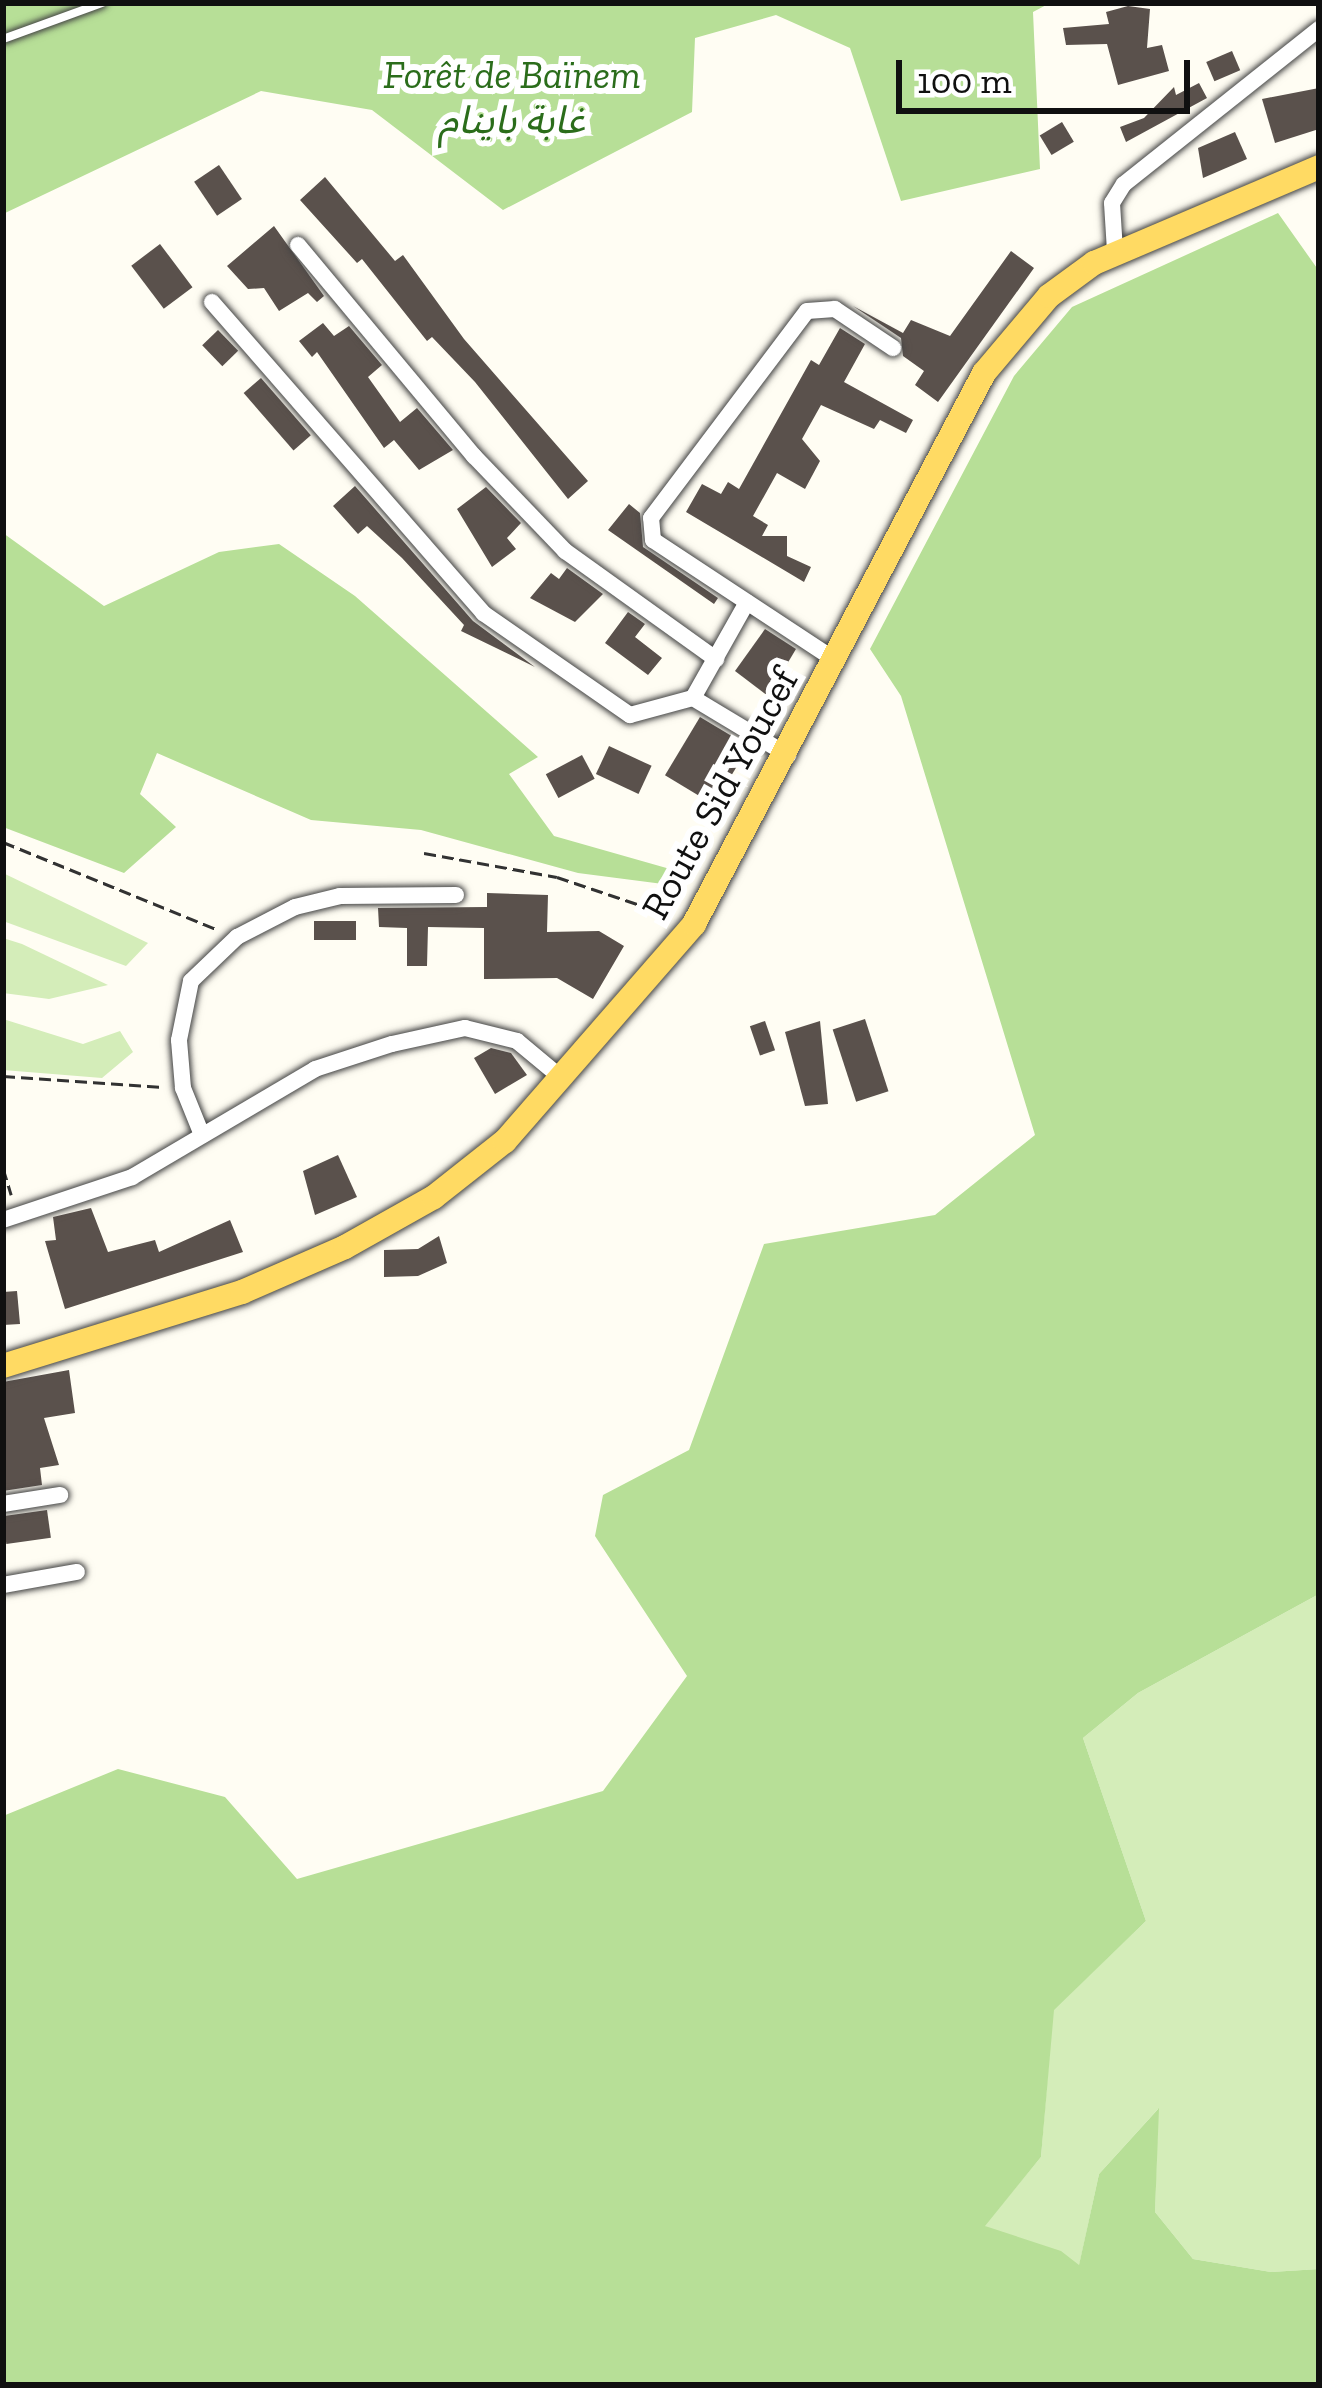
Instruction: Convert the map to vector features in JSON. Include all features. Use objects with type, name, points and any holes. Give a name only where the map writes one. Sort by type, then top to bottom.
[{"type":"main road","name":"Route Sid Youcef","points":[[3,1366],[222,1299],[345,1247],[434,1198],[505,1141],[694,924],[788,754],[984,374],[1049,296],[1114,251],[1319,167]]},
{"type":"street","points":[[1114,251],[1112,203],[1124,184],[1319,29]]},
{"type":"street","points":[[298,244],[474,456],[566,551],[716,659]]},
{"type":"street","points":[[212,302],[483,613],[630,715],[693,698],[747,602]]},
{"type":"street","points":[[835,660],[653,540],[651,518],[807,311],[835,309],[893,348]]},
{"type":"street","points":[[693,698],[788,754]]},
{"type":"street","points":[[202,1136],[183,1088],[179,1040],[191,981],[237,937],[295,907],[340,896],[455,895]]},
{"type":"street","points":[[10,1219],[132,1177],[315,1069],[465,1028],[517,1041],[559,1076]]},
{"type":"street","points":[[3,1504],[60,1495]]},
{"type":"street","points":[[3,1585],[77,1572]]},
{"type":"lane","points":[[3,39],[102,3]]},
{"type":"path","points":[[3,842],[237,937]]},
{"type":"path","points":[[424,853],[557,877],[694,924]]},
{"type":"path","points":[[3,1076],[183,1088]]},
{"type":"path","points":[[3,1168],[10,1219]]},
{"type":"green space","name":"Forêt de Baïnem غابة باينام","points":[[3,3],[1050,3],[1033,12],[1040,169],[901,201],[850,48],[776,15],[695,38],[692,112],[503,210],[372,110],[261,91],[3,214]]},
{"type":"green space","points":[[1278,213],[1319,271],[1319,1594],[1138,1693],[1083,1738],[1146,1921],[1054,2010],[1041,2157],[985,2226],[1061,2251],[1079,2265],[1099,2174],[1159,2108],[1155,2212],[1193,2259],[1271,2272],[1319,2269],[1319,2385],[3,2385],[3,1816],[118,1769],[225,1797],[297,1879],[603,1791],[687,1676],[595,1536],[603,1495],[689,1450],[764,1244],[935,1215],[1035,1135],[901,696],[870,649],[1014,376],[1072,307]]},
{"type":"green space","points":[[3,533],[104,606],[219,552],[279,544],[355,596],[538,757],[509,774],[554,836],[670,869],[663,884],[578,873],[421,830],[311,820],[157,753],[140,794],[176,827],[124,873],[3,827]]},
{"type":"green space","points":[[3,873],[148,943],[126,966],[3,921]]},
{"type":"green space","points":[[3,938],[108,985],[49,999],[3,993]]},
{"type":"green space","points":[[3,1019],[83,1044],[120,1031],[133,1052],[102,1078],[3,1070]]},
{"type":"green space","points":[[1319,1594],[1319,2269],[1271,2272],[1193,2259],[1155,2212],[1158,2109],[1099,2174],[1079,2266],[984,2226],[1041,2157],[1053,2010],[1146,1921],[1083,1738],[1138,1693]]},
{"type":"building","points":[[1128,6],[1150,9],[1147,48],[1162,45],[1169,71],[1118,85],[1107,44],[1066,45],[1063,28],[1109,24],[1106,12]]},
{"type":"building","points":[[1232,51],[1240,70],[1214,81],[1206,62]]},
{"type":"building","points":[[1199,83],[1207,98],[1126,142],[1120,127],[1144,118],[1174,87],[1176,95]]},
{"type":"building","points":[[1319,88],[1319,129],[1275,143],[1262,99]]},
{"type":"building","points":[[1062,122],[1074,142],[1052,155],[1040,135]]},
{"type":"building","points":[[1235,132],[1247,159],[1203,178],[1198,148]]},
{"type":"building","points":[[219,165],[242,199],[217,216],[194,182]]},
{"type":"building","points":[[325,177],[395,261],[403,255],[464,339],[588,481],[568,499],[475,382],[432,337],[427,341],[362,259],[357,263],[300,200]]},
{"type":"building","points":[[274,226],[324,296],[317,302],[308,293],[279,311],[264,288],[248,289],[227,266]]},
{"type":"building","points":[[160,244],[192,287],[164,309],[131,266]]},
{"type":"building","points":[[1011,251],[1034,268],[938,402],[915,385],[924,371],[903,356],[901,338],[853,306],[903,333],[911,320],[950,336]]},
{"type":"building","points":[[323,323],[334,336],[349,326],[382,365],[368,377],[400,422],[417,408],[453,450],[419,470],[394,440],[384,448],[317,352],[312,357],[299,341]]},
{"type":"building","points":[[840,328],[865,344],[844,382],[913,420],[906,433],[880,420],[874,429],[821,405],[802,439],[820,461],[805,489],[777,473],[753,516],[768,525],[762,536],[787,536],[787,556],[811,567],[804,582],[686,512],[702,484],[721,494],[728,482],[739,489],[811,360],[819,365]]},
{"type":"building","points":[[218,330],[238,351],[222,366],[202,345]]},
{"type":"building","points":[[261,378],[311,435],[294,450],[244,393]]},
{"type":"building","points":[[355,486],[473,621],[535,667],[461,631],[464,625],[402,558],[367,526],[358,534],[333,506]]},
{"type":"building","points":[[486,487],[521,523],[507,538],[516,549],[492,567],[457,509]]},
{"type":"building","points":[[629,504],[640,513],[643,547],[718,598],[714,604],[608,530]]},
{"type":"building","points":[[567,568],[603,594],[575,622],[530,598],[551,573],[559,579]]},
{"type":"building","points":[[628,612],[645,624],[635,637],[662,658],[648,675],[605,643]]},
{"type":"building","points":[[765,629],[796,649],[768,696],[735,671]]},
{"type":"building","points":[[700,717],[749,746],[714,805],[665,775]]},
{"type":"building","points":[[609,746],[652,766],[638,794],[596,774]]},
{"type":"building","points":[[582,755],[595,779],[558,798],[546,774]]},
{"type":"building","points":[[487,893],[548,895],[547,932],[599,931],[624,946],[593,999],[557,978],[484,979],[484,928],[428,927],[427,966],[407,966],[407,928],[379,927],[378,908],[487,907]]},
{"type":"building","points":[[314,921],[356,921],[356,940],[314,940]]},
{"type":"building","points":[[865,1019],[888,1091],[856,1102],[833,1030]]},
{"type":"building","points":[[765,1021],[775,1050],[760,1056],[750,1026]]},
{"type":"building","points":[[820,1021],[828,1104],[805,1106],[785,1032]]},
{"type":"building","points":[[491,1048],[511,1053],[527,1075],[495,1094],[474,1058]]},
{"type":"building","points":[[338,1155],[357,1197],[315,1215],[303,1171]]},
{"type":"building","points":[[91,1208],[108,1252],[155,1240],[159,1252],[230,1220],[243,1252],[65,1309],[45,1241],[56,1240],[53,1217]]},
{"type":"building","points":[[439,1236],[447,1263],[418,1276],[384,1277],[384,1250],[418,1249]]},
{"type":"building","points":[[17,1291],[20,1324],[3,1325],[3,1292]]},
{"type":"building","points":[[69,1370],[75,1413],[44,1418],[59,1465],[40,1468],[42,1485],[3,1491],[3,1382]]},
{"type":"building","points":[[47,1510],[51,1538],[6,1544],[3,1516]]}]
